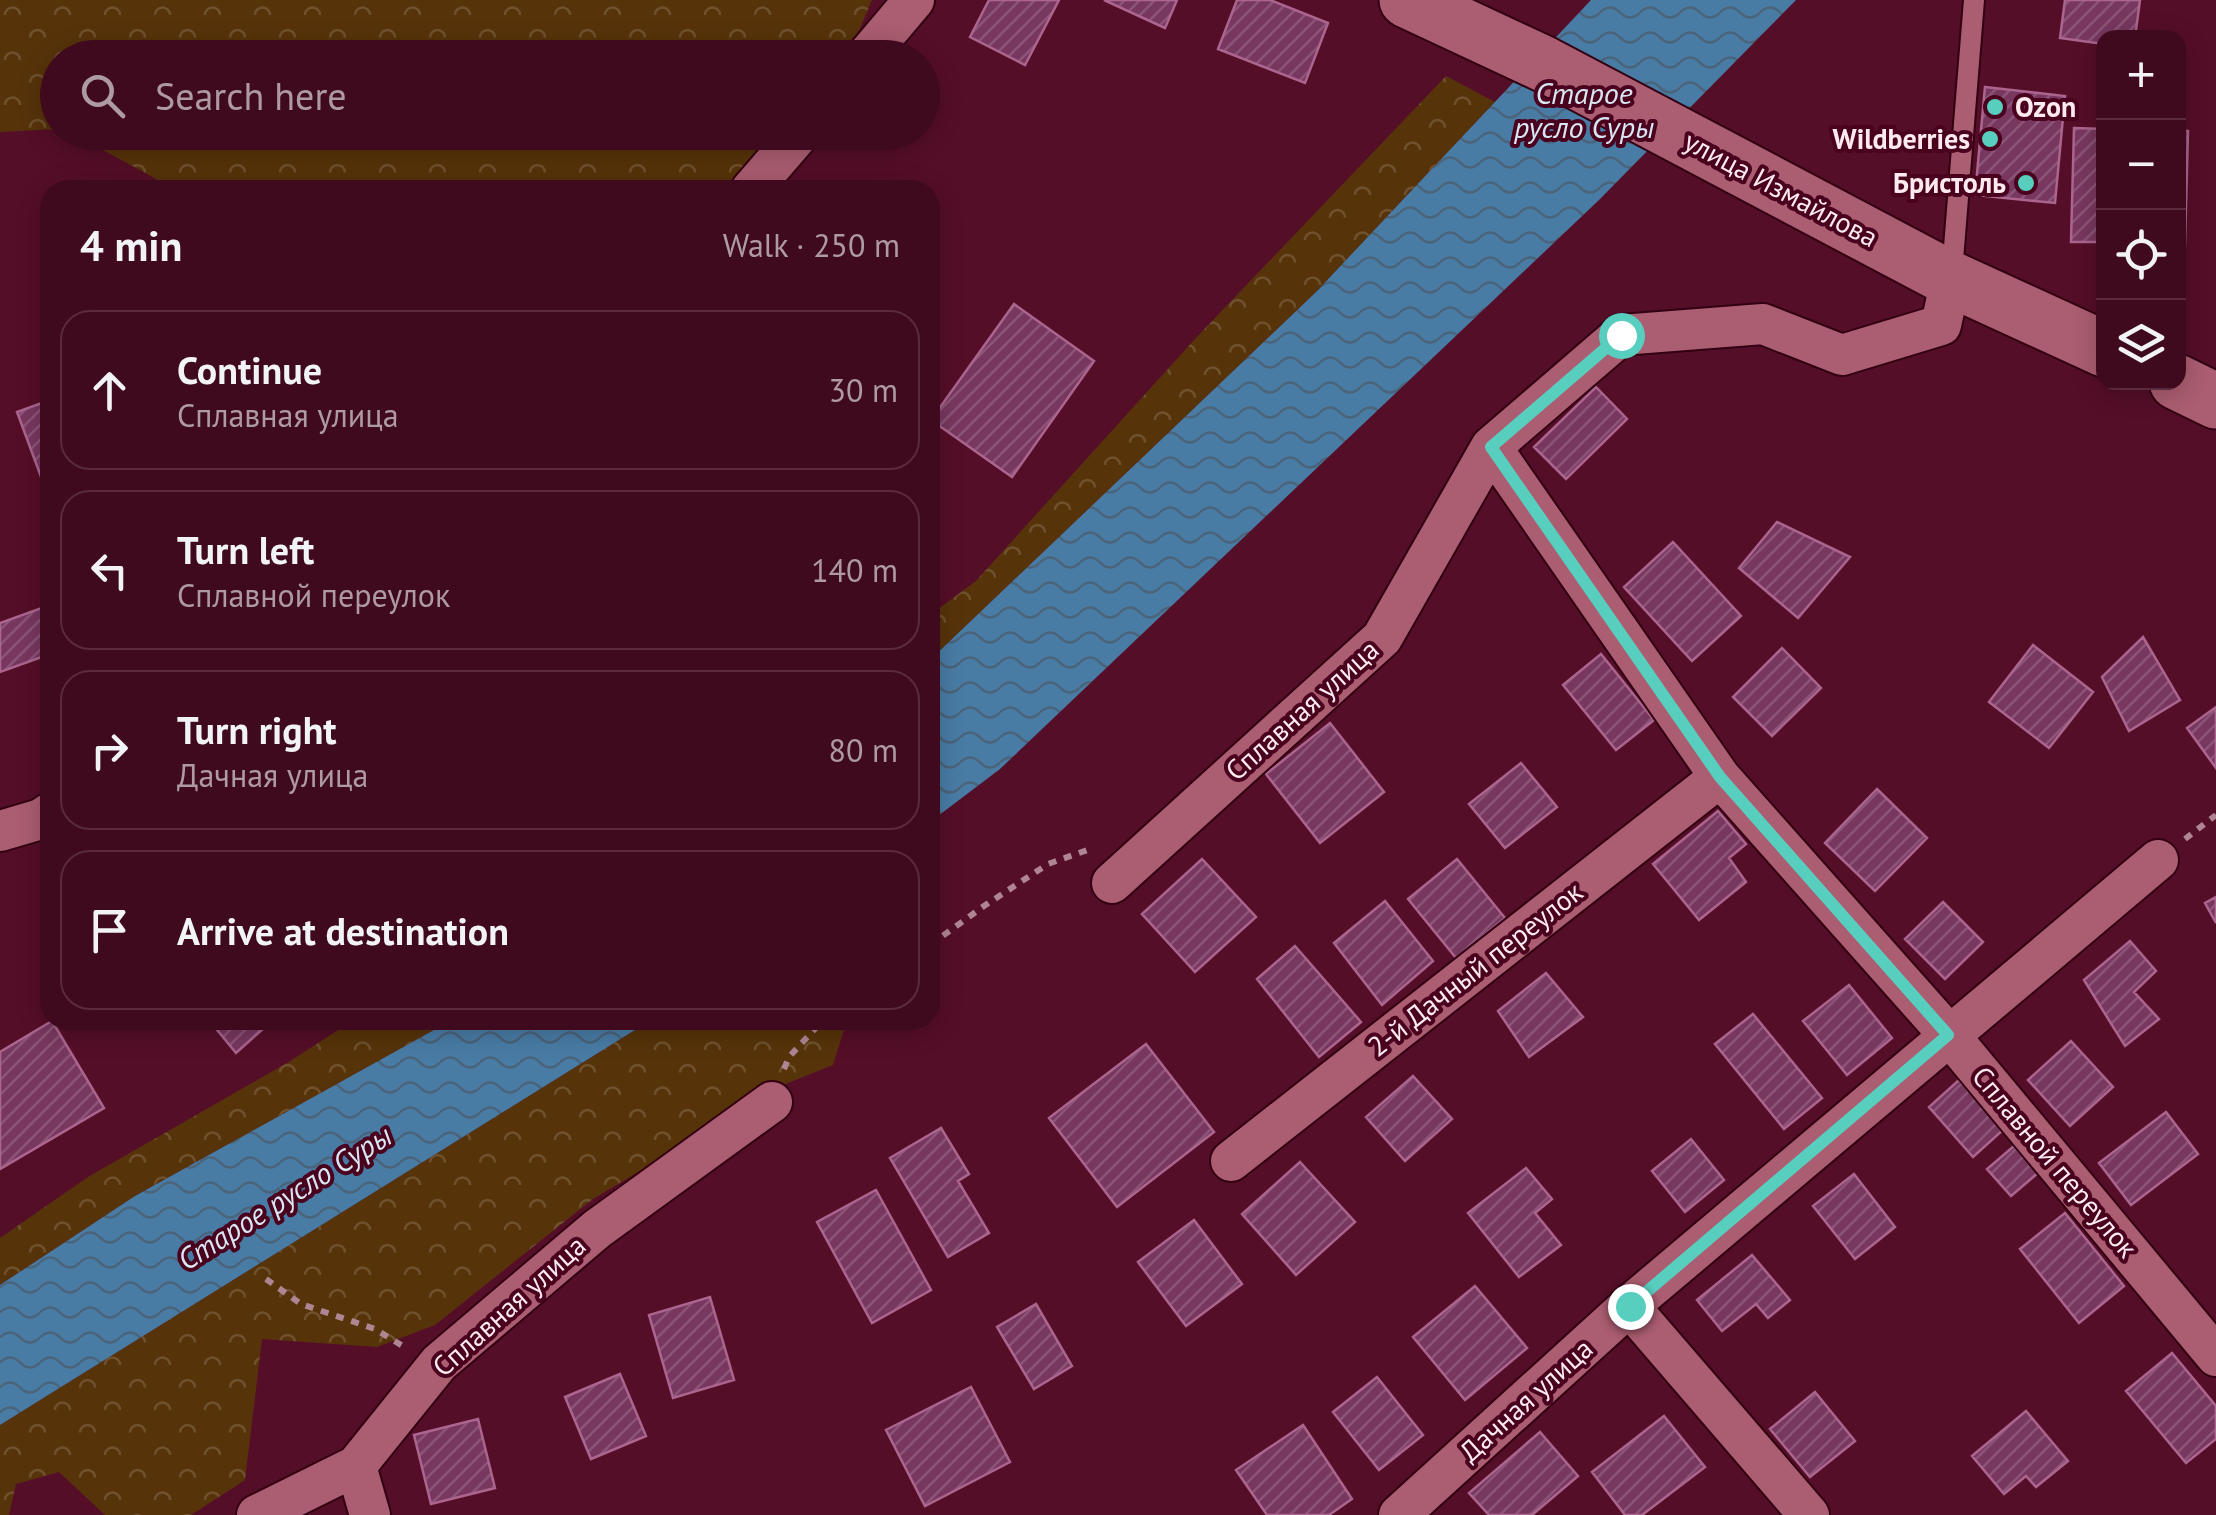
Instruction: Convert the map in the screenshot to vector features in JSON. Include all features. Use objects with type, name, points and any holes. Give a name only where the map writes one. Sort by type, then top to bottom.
[{"type":"main road","name":"улица Измайлова","points":[[1407,0],[1544,64],[1951,279],[2096,345]]},
{"type":"street","points":[[880,40],[914,0]]},
{"type":"street","points":[[760,180],[786,150]]},
{"type":"street","name":"Сплавная улица","points":[[1112,883],[1382,638],[1491,447],[1621,335],[1763,324],[1842,354],[1940,325],[1951,279]]},
{"type":"street","name":"Сплавной переулок","points":[[1491,447],[1720,777],[1948,1035],[2216,1356]]},
{"type":"street","name":"2-й Дачный переулок","points":[[1231,1161],[1720,777]]},
{"type":"street","points":[[2,823],[40,818]]},
{"type":"street","name":"Дачная улица","points":[[1400,1515],[1630,1306],[2158,860]]},
{"type":"street","name":"Сплавная улица","points":[[257,1515],[356,1466],[439,1363],[596,1229],[772,1102]]},
{"type":"street","points":[[1630,1306],[1809,1515]]},
{"type":"street","points":[[356,1466],[370,1515]]},
{"type":"lane","name":"Сплавная улица","points":[[1951,279],[1974,0]]},
{"type":"path","points":[[940,938],[1048,864],[1100,845]]},
{"type":"path","points":[[772,1102],[789,1057],[814,1030]]},
{"type":"path","points":[[266,1279],[302,1304],[375,1329],[439,1363]]},
{"type":"green space","points":[[0,0],[872,0],[855,40],[40,40],[40,130],[0,132]]},
{"type":"green space","points":[[1446,76],[1495,102],[1315,293],[940,650],[940,608],[976,581],[1195,339]]},
{"type":"green space","points":[[103,150],[759,150],[732,180],[156,179]]},
{"type":"green space","points":[[338,1030],[434,1030],[135,1196],[0,1285],[0,1238],[88,1177]]},
{"type":"green space","points":[[635,1030],[844,1030],[833,1065],[783,1085],[593,1199],[435,1325],[377,1347],[262,1339],[245,1480],[191,1515],[105,1515],[59,1472],[16,1484],[9,1515],[0,1515],[0,1425]]},
{"type":"water","name":"Старое русло Суры","points":[[1591,0],[1796,0],[1599,200],[1000,769],[940,814],[940,650],[1315,293]]},
{"type":"water","name":"Старое русло Суры","points":[[434,1030],[635,1030],[0,1425],[0,1285],[135,1196]]},
{"type":"building","points":[[989,0],[1059,0],[1025,65],[970,37]]},
{"type":"building","points":[[1104,0],[1177,0],[1165,28]]},
{"type":"building","points":[[1237,0],[1270,0],[1328,23],[1305,83],[1218,49]]},
{"type":"building","points":[[2065,0],[2140,0],[2136,30],[2096,30],[2096,43],[2060,38]]},
{"type":"building","points":[[1985,87],[2065,96],[2055,203],[1975,195]]},
{"type":"building","points":[[2074,128],[2096,129],[2096,242],[2071,242]]},
{"type":"building","points":[[2186,131],[2188,131],[2186,207]]},
{"type":"building","points":[[1014,304],[1094,361],[1012,477],[940,426],[940,407]]},
{"type":"building","points":[[1596,387],[1627,419],[1566,479],[1534,447]]},
{"type":"building","points":[[40,404],[40,474],[17,412]]},
{"type":"building","points":[[1777,522],[1850,557],[1798,618],[1739,568]]},
{"type":"building","points":[[1673,542],[1741,616],[1692,661],[1624,587]]},
{"type":"building","points":[[40,609],[40,658],[0,672],[0,623]]},
{"type":"building","points":[[2143,637],[2180,700],[2129,731],[2102,677]]},
{"type":"building","points":[[2033,645],[2093,692],[2049,748],[1989,702]]},
{"type":"building","points":[[1782,648],[1821,688],[1772,736],[1733,697]]},
{"type":"building","points":[[1601,654],[1654,720],[1616,750],[1563,685]]},
{"type":"building","points":[[2216,707],[2216,768],[2187,728]]},
{"type":"building","points":[[1330,723],[1384,792],[1320,843],[1266,774]]},
{"type":"building","points":[[1521,763],[1557,807],[1505,848],[1469,804]]},
{"type":"building","points":[[1877,789],[1927,838],[1875,891],[1825,843]]},
{"type":"building","points":[[1718,811],[1746,844],[1729,858],[1746,882],[1699,920],[1653,864]]},
{"type":"building","points":[[1202,859],[1256,917],[1195,972],[1142,914]]},
{"type":"building","points":[[1457,859],[1505,918],[1456,958],[1408,899]]},
{"type":"building","points":[[2216,897],[2216,923],[2205,903]]},
{"type":"building","points":[[1385,901],[1433,961],[1382,1005],[1334,943]]},
{"type":"building","points":[[1943,902],[1983,942],[1945,979],[1905,939]]},
{"type":"building","points":[[2130,941],[2156,971],[2134,992],[2159,1019],[2125,1046],[2084,980]]},
{"type":"building","points":[[1295,946],[1361,1022],[1319,1057],[1257,979]]},
{"type":"building","points":[[1546,973],[1583,1017],[1529,1057],[1498,1011]]},
{"type":"building","points":[[1849,985],[1892,1038],[1847,1075],[1803,1021]]},
{"type":"building","points":[[1753,1014],[1822,1098],[1784,1129],[1715,1044]]},
{"type":"building","points":[[40,1028],[57,1030],[104,1108],[0,1169],[0,1052]]},
{"type":"building","points":[[217,1030],[262,1030],[236,1053]]},
{"type":"building","points":[[2071,1041],[2113,1087],[2070,1126],[2028,1080]]},
{"type":"building","points":[[1146,1044],[1214,1132],[1117,1207],[1049,1118]]},
{"type":"building","points":[[1413,1076],[1452,1119],[1405,1161],[1366,1117]]},
{"type":"building","points":[[1959,1080],[2003,1130],[1973,1157],[1929,1107]]},
{"type":"building","points":[[2166,1112],[2198,1154],[2131,1205],[2099,1163]]},
{"type":"building","points":[[941,1128],[969,1174],[958,1181],[989,1233],[948,1257],[890,1158]]},
{"type":"building","points":[[1691,1139],[1724,1180],[1685,1212],[1652,1171]]},
{"type":"building","points":[[2014,1146],[2038,1173],[2011,1196],[1987,1169]]},
{"type":"building","points":[[1300,1162],[1355,1222],[1296,1275],[1242,1214]]},
{"type":"building","points":[[1526,1168],[1552,1199],[1535,1213],[1561,1245],[1519,1277],[1468,1213]]},
{"type":"building","points":[[1854,1174],[1895,1227],[1855,1259],[1813,1206]]},
{"type":"building","points":[[876,1190],[931,1290],[872,1323],[817,1222]]},
{"type":"building","points":[[2065,1213],[2124,1286],[2079,1323],[2020,1249]]},
{"type":"building","points":[[1194,1220],[1242,1284],[1186,1326],[1138,1262]]},
{"type":"building","points":[[1752,1255],[1790,1300],[1768,1318],[1756,1304],[1722,1331],[1697,1300]]},
{"type":"building","points":[[1475,1286],[1527,1348],[1465,1400],[1413,1337]]},
{"type":"building","points":[[710,1297],[734,1380],[673,1398],[649,1315]]},
{"type":"building","points":[[1036,1304],[1072,1366],[1034,1389],[997,1327]]},
{"type":"building","points":[[2172,1353],[2216,1406],[2216,1439],[2186,1463],[2126,1391]]},
{"type":"building","points":[[620,1374],[646,1436],[591,1459],[565,1397]]},
{"type":"building","points":[[1377,1377],[1423,1435],[1379,1470],[1333,1412]]},
{"type":"building","points":[[971,1387],[1010,1462],[925,1506],[886,1430]]},
{"type":"building","points":[[1815,1392],[1855,1441],[1810,1477],[1770,1429]]},
{"type":"building","points":[[2026,1411],[2068,1461],[2036,1487],[2026,1476],[2004,1494],[1972,1456]]},
{"type":"building","points":[[1664,1416],[1705,1467],[1642,1515],[1625,1515],[1592,1472]]},
{"type":"building","points":[[478,1419],[495,1488],[431,1504],[414,1435]]},
{"type":"building","points":[[1303,1425],[1352,1499],[1329,1515],[1267,1515],[1236,1470]]},
{"type":"building","points":[[1540,1432],[1578,1476],[1532,1515],[1489,1515],[1469,1493]]},
{"type":"place","name":"Ozon","points":[[1995,107]]},
{"type":"place","name":"Wildberries","points":[[1990,139]]},
{"type":"place","name":"Бристоль","points":[[2026,183]]},
{"type":"route","points":[[1621,335],[1491,447],[1720,777],[1948,1035],[1630,1306]]}]
